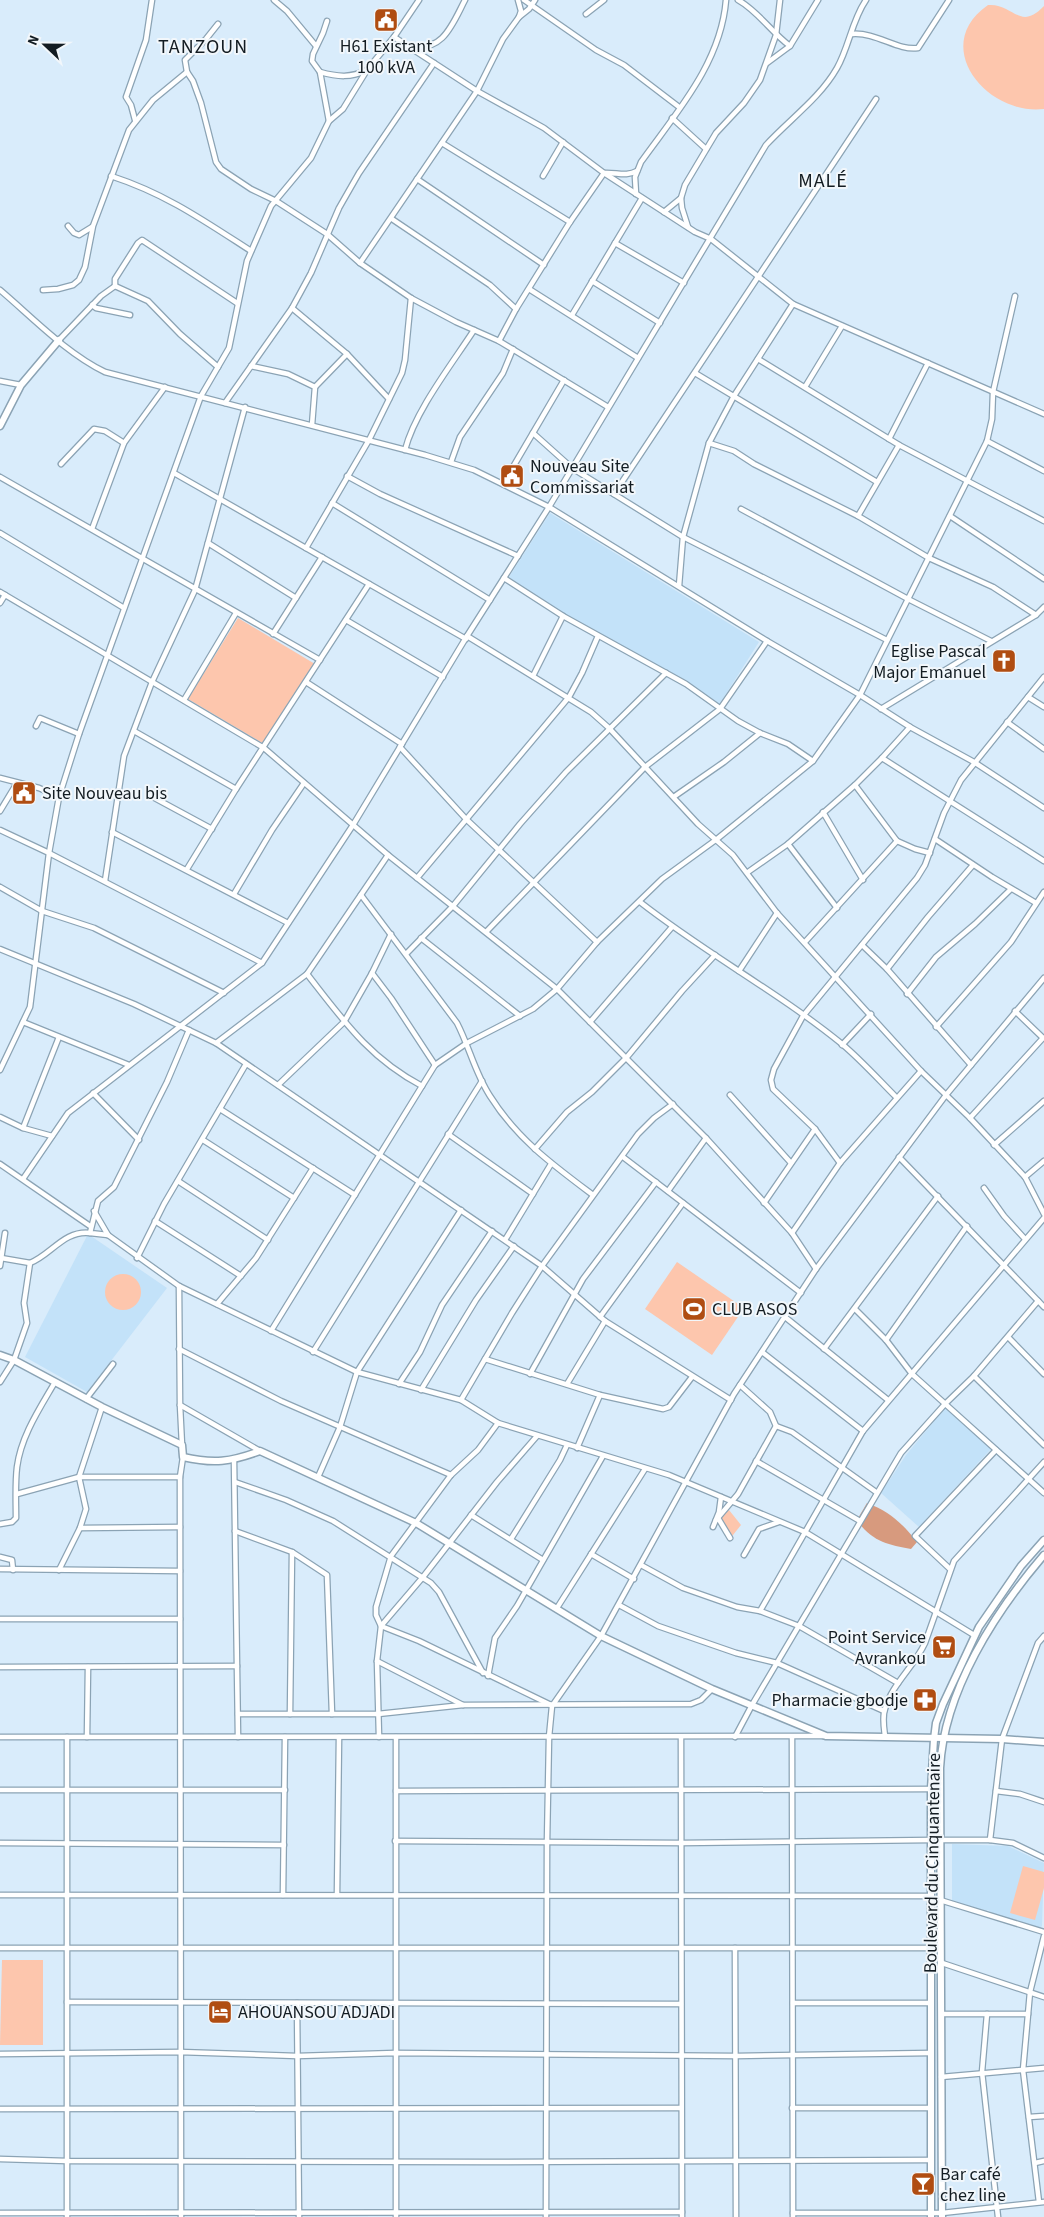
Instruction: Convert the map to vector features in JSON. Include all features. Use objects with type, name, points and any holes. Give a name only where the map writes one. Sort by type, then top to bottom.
[{"type":"main road","points":[[0,426],[21,385],[58,340]]},
{"type":"main road","points":[[0,1356],[14,1360],[102,1408],[182,1446],[183,1457],[202,1462],[234,1460],[260,1451],[318,1476],[416,1522],[601,1636],[712,1689],[826,1736],[1002,1739],[1044,1742]]},
{"type":"main road","name":"Boulevard du Cinquantenaire","points":[[931,2215],[931,1789],[936,1722],[974,1635],[1020,1566],[1044,1540]]},
{"type":"main road","name":"Boulevard du Cinquantenaire","points":[[942,2215],[940,1768],[943,1739],[953,1702],[983,1641],[1018,1586],[1044,1555]]},
{"type":"street","points":[[135,120],[131,105],[126,97],[146,40],[152,0]]},
{"type":"street","points":[[274,0],[287,11],[316,46]]},
{"type":"street","points":[[0,1070],[30,1007],[49,853],[59,797],[79,734],[201,396],[232,340],[237,303],[250,251],[276,201],[311,158],[329,121],[343,110],[367,70],[394,38],[419,0]]},
{"type":"street","points":[[405,45],[428,47],[444,38],[465,0]]},
{"type":"street","points":[[518,0],[519,17]]},
{"type":"street","points":[[524,0],[596,50],[624,64],[679,107]]},
{"type":"street","points":[[360,263],[392,219],[477,91],[503,39],[519,17],[535,0]]},
{"type":"street","points":[[586,14],[604,0]]},
{"type":"street","points":[[636,194],[637,171],[708,65],[717,43],[725,14],[726,0]]},
{"type":"street","points":[[738,0],[749,6],[776,36],[790,46]]},
{"type":"street","points":[[688,228],[681,198],[690,174],[716,133],[755,87],[767,63],[776,36],[780,0]]},
{"type":"street","points":[[767,63],[790,46],[818,0]]},
{"type":"street","points":[[23,1179],[68,1113],[262,963],[353,825],[549,507],[711,239],[766,144],[805,107],[832,77],[846,51],[866,0]]},
{"type":"street","points":[[852,34],[870,34],[896,44],[918,48],[949,0]]},
{"type":"street","points":[[326,21],[312,61],[320,72],[329,121]]},
{"type":"street","points":[[218,24],[185,60],[187,72],[193,81],[201,104],[214,157],[221,169],[327,234],[360,263],[410,298],[442,316],[499,341],[608,407]]},
{"type":"street","points":[[394,38],[477,91],[544,128],[604,173],[688,228],[711,239],[793,304],[1044,414]]},
{"type":"street","points":[[225,402],[292,308],[311,273],[327,234],[359,173],[434,63]]},
{"type":"street","points":[[320,72],[344,77],[355,76],[367,70]]},
{"type":"street","points":[[43,290],[73,285],[79,280],[85,267],[93,226],[129,130],[135,120],[153,100],[167,91],[187,72]]},
{"type":"street","points":[[614,494],[876,99]]},
{"type":"street","points":[[672,118],[706,149]]},
{"type":"street","points":[[543,176],[563,142]]},
{"type":"street","points":[[442,143],[570,222]]},
{"type":"street","points":[[499,341],[516,309],[570,222],[604,173],[614,172],[624,175],[637,171]]},
{"type":"street","points":[[111,176],[177,203],[250,251]]},
{"type":"street","points":[[417,179],[544,265]]},
{"type":"street","points":[[572,314],[642,198]]},
{"type":"street","points":[[664,212],[681,198]]},
{"type":"street","points":[[392,219],[490,285],[516,309]]},
{"type":"street","points":[[68,226],[74,233],[79,235],[93,226]]},
{"type":"street","points":[[58,340],[92,305],[115,286],[116,278],[138,243],[142,240],[237,303]]},
{"type":"street","points":[[615,244],[684,283]]},
{"type":"street","points":[[592,281],[660,323]]},
{"type":"street","points":[[115,286],[148,301],[180,334],[218,367]]},
{"type":"street","points":[[529,289],[572,314],[638,358]]},
{"type":"street","points":[[0,290],[58,340],[91,365],[105,372],[451,462],[503,484],[549,507],[860,695],[910,728],[974,762],[1044,808]]},
{"type":"street","points":[[271,1331],[435,1065],[467,1043],[533,1009],[557,989],[598,942],[662,879],[717,839],[813,761],[830,740],[860,695],[987,441],[992,419],[993,392],[1015,296]]},
{"type":"street","points":[[306,548],[369,440],[402,373],[405,360],[410,298]]},
{"type":"street","points":[[679,586],[684,537],[709,443],[734,396],[793,304]]},
{"type":"street","points":[[92,305],[96,308],[130,315]]},
{"type":"street","points":[[292,308],[347,354],[389,399]]},
{"type":"street","points":[[805,388],[842,326]]},
{"type":"street","points":[[405,450],[408,437],[425,407],[474,330]]},
{"type":"street","points":[[451,462],[460,437],[503,373],[513,349]]},
{"type":"street","points":[[312,425],[315,387],[347,354]]},
{"type":"street","points":[[758,359],[899,445],[1044,521]]},
{"type":"street","points":[[889,439],[928,363]]},
{"type":"street","points":[[251,366],[288,374],[315,387]]},
{"type":"street","points":[[695,373],[877,482]]},
{"type":"street","points":[[503,484],[564,380]]},
{"type":"street","points":[[0,381],[21,385]]},
{"type":"street","points":[[92,529],[124,443],[165,387]]},
{"type":"street","points":[[104,882],[124,756],[152,682],[195,590],[245,407]]},
{"type":"street","points":[[61,464],[94,429],[105,431],[124,443]]},
{"type":"street","points":[[533,433],[572,468],[684,537],[887,640]]},
{"type":"street","points":[[987,441],[1044,471]]},
{"type":"street","points":[[709,443],[734,451],[754,464],[858,516],[929,558],[993,587],[1036,615]]},
{"type":"street","points":[[858,516],[899,445]]},
{"type":"street","points":[[174,472],[220,500],[467,638],[592,712],[610,728],[644,767],[675,796],[698,824],[717,839],[748,872],[778,913],[921,1071],[970,1118],[1025,1177],[1044,1216],[863,1431],[760,1611]]},
{"type":"street","points":[[348,476],[380,494],[518,556]]},
{"type":"street","points":[[0,477],[320,660]]},
{"type":"street","points":[[332,503],[490,600]]},
{"type":"street","points":[[741,510],[991,641]]},
{"type":"street","points":[[950,516],[1044,579]]},
{"type":"street","points":[[0,533],[124,608]]},
{"type":"street","points":[[208,543],[296,598]]},
{"type":"street","points":[[273,634],[322,557]]},
{"type":"street","points":[[504,578],[598,636],[686,684],[720,709],[760,733],[788,744],[813,761]]},
{"type":"street","points":[[187,869],[236,789],[369,584]]},
{"type":"street","points":[[0,603],[2,593],[264,748],[388,855],[557,989],[706,1138],[792,1233],[816,1269]]},
{"type":"street","points":[[881,709],[1043,611]]},
{"type":"street","points":[[184,700],[236,613]]},
{"type":"street","points":[[533,676],[564,616]]},
{"type":"street","points":[[346,620],[443,677]]},
{"type":"street","points":[[417,878],[569,697],[598,636]]},
{"type":"street","points":[[486,932],[644,767],[720,709],[767,640]]},
{"type":"street","points":[[406,954],[453,906],[520,824],[566,772],[666,673]]},
{"type":"street","points":[[840,1162],[815,1130],[773,1089],[771,1080],[774,1069],[803,1016],[917,878],[930,853],[950,800],[961,780],[1044,677]]},
{"type":"street","points":[[306,682],[401,746],[466,819],[598,942]]},
{"type":"street","points":[[1028,697],[1044,706]]},
{"type":"street","points":[[36,726],[40,718],[79,734]]},
{"type":"street","points":[[1007,722],[1044,749]]},
{"type":"street","points":[[748,872],[788,844],[855,784],[910,728]]},
{"type":"street","points":[[134,731],[236,789]]},
{"type":"street","points":[[675,796],[724,762],[760,733]]},
{"type":"street","points":[[882,758],[1044,861]]},
{"type":"street","points":[[0,778],[39,788],[59,797]]},
{"type":"street","points":[[0,811],[16,783]]},
{"type":"street","points":[[234,894],[272,830],[304,783]]},
{"type":"street","points":[[855,784],[897,841],[930,853]]},
{"type":"street","points":[[149,795],[212,829]]},
{"type":"street","points":[[823,812],[863,880]]},
{"type":"street","points":[[0,830],[49,853],[262,963]]},
{"type":"street","points":[[112,832],[187,869],[288,923]]},
{"type":"street","points":[[935,839],[1036,904]]},
{"type":"street","points":[[805,942],[897,841]]},
{"type":"street","points":[[788,844],[837,908]]},
{"type":"street","points":[[216,1043],[307,974],[388,855]]},
{"type":"street","points":[[887,969],[928,917],[973,865]]},
{"type":"street","points":[[0,887],[42,911],[94,928],[224,993]]},
{"type":"street","points":[[907,994],[936,957],[975,924],[1011,889]]},
{"type":"street","points":[[936,1027],[1011,942],[1044,892]]},
{"type":"street","points":[[361,895],[457,1023],[489,1096],[514,1130],[551,1164],[594,1196]]},
{"type":"street","points":[[640,902],[672,927],[739,971],[842,1044],[896,1097]]},
{"type":"street","points":[[739,971],[778,913]]},
{"type":"street","points":[[590,1022],[672,927]]},
{"type":"street","points":[[278,1086],[344,1022],[372,973],[391,934]]},
{"type":"street","points":[[421,938],[520,1016]]},
{"type":"street","points":[[862,945],[887,969],[970,1065]]},
{"type":"street","points":[[0,949],[134,1004],[216,1043],[542,1266],[602,1319],[731,1400]]},
{"type":"street","points":[[535,1149],[567,1112],[592,1092],[627,1057],[715,955]]},
{"type":"street","points":[[372,973],[391,998],[435,1065]]},
{"type":"street","points":[[307,974],[344,1022],[370,1050],[405,1077],[422,1086]]},
{"type":"street","points":[[546,2214],[547,1843],[549,1737],[552,1706],[601,1636],[731,1400],[816,1269],[946,1095],[1044,978]]},
{"type":"street","points":[[970,1118],[1043,1038],[1015,1011]]},
{"type":"street","points":[[842,1044],[871,1014]]},
{"type":"street","points":[[23,1022],[129,1065]]},
{"type":"street","points":[[90,1233],[90,1226],[98,1201],[114,1187],[189,1030]]},
{"type":"street","points":[[23,1128],[59,1037]]},
{"type":"street","points":[[137,1258],[178,1181],[246,1064]]},
{"type":"street","points":[[792,1233],[840,1162],[921,1071]]},
{"type":"street","points":[[313,1352],[482,1081]]},
{"type":"street","points":[[93,1093],[138,1140]]},
{"type":"street","points":[[730,1095],[791,1163]]},
{"type":"street","points":[[994,1145],[1044,1101]]},
{"type":"street","points":[[461,1400],[542,1266],[644,1129],[654,1118],[673,1104]]},
{"type":"street","points":[[220,1109],[355,1195]]},
{"type":"street","points":[[0,1117],[23,1128],[52,1136]]},
{"type":"street","points":[[764,1203],[815,1130]]},
{"type":"street","points":[[448,1134],[533,1194]]},
{"type":"street","points":[[668,1191],[706,1138]]},
{"type":"street","points":[[203,1140],[294,1198]]},
{"type":"street","points":[[623,1157],[801,1293]]},
{"type":"street","points":[[899,1157],[1044,1307]]},
{"type":"street","points":[[1025,1177],[1044,1161]]},
{"type":"street","points":[[0,1164],[90,1226]]},
{"type":"street","points":[[505,1240],[551,1164]]},
{"type":"street","points":[[217,1304],[256,1258],[313,1168]]},
{"type":"street","points":[[178,1181],[268,1240]]},
{"type":"street","points":[[530,1374],[576,1295],[583,1279],[656,1182]]},
{"type":"street","points":[[984,1188],[1004,1216],[1025,1239]]},
{"type":"street","points":[[824,1349],[938,1196]]},
{"type":"street","points":[[567,1384],[602,1319],[683,1203]]},
{"type":"street","points":[[318,1476],[340,1427],[357,1372],[461,1210]]},
{"type":"street","points":[[94,1211],[108,1235],[137,1258],[179,1286],[313,1352],[357,1372],[461,1400],[498,1423],[686,1481],[806,1532],[974,1635]]},
{"type":"street","points":[[156,1221],[241,1276]]},
{"type":"street","points":[[886,1340],[967,1226]]},
{"type":"street","points":[[399,1384],[420,1352],[442,1305],[492,1231]]},
{"type":"street","points":[[0,1266],[5,1233]]},
{"type":"street","points":[[2,1258],[30,1263],[66,1238],[79,1233],[108,1235]]},
{"type":"street","points":[[421,1390],[476,1300],[514,1246]]},
{"type":"street","points":[[0,1382],[14,1360],[27,1323],[24,1303],[30,1263]]},
{"type":"street","points":[[179,1286],[182,1446]]},
{"type":"street","points":[[735,1737],[876,1492],[901,1453],[1009,1338],[1038,1301]]},
{"type":"street","points":[[854,1308],[886,1340],[912,1374],[1044,1493]]},
{"type":"street","points":[[785,1317],[888,1400]]},
{"type":"street","points":[[1009,1338],[1044,1374]]},
{"type":"street","points":[[180,1350],[281,1401],[451,1475]]},
{"type":"street","points":[[762,1352],[863,1431]]},
{"type":"street","points":[[485,1359],[600,1395],[666,1409],[692,1377]]},
{"type":"street","points":[[86,1399],[113,1364]]},
{"type":"street","points":[[974,1376],[1044,1445]]},
{"type":"street","points":[[0,1524],[12,1522],[16,1518],[17,1467],[22,1448],[29,1430],[55,1382]]},
{"type":"street","points":[[740,1385],[770,1412],[776,1426],[792,1432],[876,1492]]},
{"type":"street","points":[[577,1448],[600,1395]]},
{"type":"street","points":[[180,1405],[260,1451]]},
{"type":"street","points":[[59,1570],[80,1528],[86,1510],[79,1477],[102,1408]]},
{"type":"street","points":[[379,1737],[378,1661],[380,1626],[376,1615],[376,1607],[391,1556],[451,1475],[478,1450],[498,1423]]},
{"type":"street","points":[[713,1527],[717,1519],[732,1502],[776,1426]]},
{"type":"street","points":[[380,1626],[424,1577],[497,1482],[537,1436]]},
{"type":"street","points":[[511,1540],[560,1460],[567,1445]]},
{"type":"street","points":[[950,1569],[915,1536],[996,1450]]},
{"type":"street","points":[[488,1676],[495,1638],[526,1590],[603,1456]]},
{"type":"street","points":[[181,2215],[180,1477],[183,1457]]},
{"type":"street","points":[[234,1460],[238,1737]]},
{"type":"street","points":[[756,1461],[860,1521]]},
{"type":"street","points":[[885,1736],[884,1711],[898,1683],[920,1653],[936,1613],[950,1569],[965,1548],[1044,1462]]},
{"type":"street","points":[[557,1608],[645,1469]]},
{"type":"street","points":[[16,1494],[79,1477],[180,1477]]},
{"type":"street","points":[[235,1482],[286,1500],[333,1521],[424,1577],[439,1592],[483,1673]]},
{"type":"street","points":[[720,1497],[717,1519],[730,1538]]},
{"type":"street","points":[[472,1516],[543,1560]]},
{"type":"street","points":[[744,1556],[760,1529],[781,1522]]},
{"type":"street","points":[[80,1528],[180,1527]]},
{"type":"street","points":[[235,1531],[292,1552],[328,1575],[332,1714]]},
{"type":"street","points":[[290,1714],[292,1552]]},
{"type":"street","points":[[591,1554],[634,1579]]},
{"type":"street","points":[[0,1557],[12,1560],[13,1570]]},
{"type":"street","points":[[640,1565],[683,1588],[737,1607],[760,1611],[799,1626],[898,1683]]},
{"type":"street","points":[[0,1570],[180,1571]]},
{"type":"street","points":[[619,1605],[664,1628],[736,1653],[777,1663],[884,1711]]},
{"type":"street","points":[[0,1620],[180,1619]]},
{"type":"street","points":[[380,1626],[419,1642],[552,1706]]},
{"type":"street","points":[[990,1840],[1002,1739],[1038,1643],[1044,1636]]},
{"type":"street","points":[[1038,1643],[1044,1646]]},
{"type":"street","points":[[378,1661],[463,1706]]},
{"type":"street","points":[[0,1667],[237,1666]]},
{"type":"street","points":[[87,1737],[88,1667]]},
{"type":"street","points":[[238,1714],[378,1714],[463,1706],[691,1704],[702,1700],[712,1689]]},
{"type":"street","points":[[0,1737],[681,1738],[826,1736]]},
{"type":"street","points":[[66,1737],[67,2215]]},
{"type":"street","points":[[283,1895],[285,1737]]},
{"type":"street","points":[[337,1895],[339,1737]]},
{"type":"street","points":[[396,1737],[396,2215]]},
{"type":"street","points":[[792,1737],[793,2215],[942,2215],[1042,2202],[1035,2164],[1023,2070],[1030,1992],[1044,1934],[940,1900]]},
{"type":"street","points":[[0,2213],[67,2215],[682,2214],[681,1738]]},
{"type":"street","points":[[396,1791],[931,1789]]},
{"type":"street","points":[[0,1790],[284,1790]]},
{"type":"street","points":[[996,1792],[1020,1794],[1044,1802]]},
{"type":"street","points":[[395,1842],[792,1843],[932,1840]]},
{"type":"street","points":[[940,1840],[990,1840],[1013,1843],[1044,1858]]},
{"type":"street","points":[[0,1844],[284,1845]]},
{"type":"street","points":[[0,1895],[931,1896]]},
{"type":"street","points":[[0,1948],[931,1948]]},
{"type":"street","points":[[736,1948],[736,2217]]},
{"type":"street","points":[[942,1963],[1044,1997]]},
{"type":"street","points":[[67,2002],[681,2004]]},
{"type":"street","points":[[297,2003],[299,2215]]},
{"type":"street","points":[[793,2003],[931,2003]]},
{"type":"street","points":[[942,2014],[1028,2014]]},
{"type":"street","points":[[987,2014],[982,2072],[998,2217]]},
{"type":"street","points":[[0,2054],[180,2052],[297,2056],[395,2053],[546,2056],[736,2056],[931,2053]]},
{"type":"street","points":[[941,2077],[1044,2068]]},
{"type":"street","points":[[0,2109],[681,2108]]},
{"type":"street","points":[[792,2108],[931,2108]]},
{"type":"street","points":[[1029,2117],[1044,2116]]},
{"type":"street","points":[[0,2159],[396,2162],[931,2160]]},
{"type":"street","points":[[1035,2164],[1044,2161]]},
{"type":"shaded area","points":[[988,5],[1004,8],[1022,17],[1028,17],[1044,6],[1044,109],[1023,108],[1003,101],[986,90],[972,75],[965,58],[964,40],[971,22]]},
{"type":"shaded area","points":[[550,513],[759,642],[719,705],[507,580]]},
{"type":"shaded area","points":[[238,618],[315,664],[264,744],[188,699]]},
{"type":"shaded area","points":[[88,1234],[167,1288],[87,1392],[25,1357]]},
{"type":"shaded area","name":"CLUB ASOS","points":[[677,1262],[744,1308],[712,1355],[645,1309]]},
{"type":"shaded area","points":[[123,1274],[136,1279],[141,1292],[136,1305],[123,1310],[110,1305],[105,1292],[110,1279]]},
{"type":"shaded area","points":[[945,1408],[991,1449],[919,1527],[881,1493],[906,1455]]},
{"type":"shaded area","points":[[867,1503],[889,1514],[906,1529],[917,1542],[911,1549],[881,1541],[862,1527],[857,1520]]},
{"type":"shaded area","points":[[729,1510],[741,1525],[729,1540],[718,1520]]},
{"type":"shaded area","points":[[952,1844],[1008,1846],[1044,1863],[1042,1926],[1040,1928],[992,1913],[988,1910],[952,1901]]},
{"type":"shaded area","points":[[1023,1866],[1044,1872],[1044,1888],[1035,1920],[1010,1913]]},
{"type":"shaded area","points":[[2,1960],[43,1960],[43,2045],[0,2045]]},
{"type":"place","name":"H61 Existant 100 kVA","points":[[386,20]]},
{"type":"place","name":"Nouveau Site Commissariat","points":[[512,476]]},
{"type":"place","name":"Eglise Pascal Major Emanuel","points":[[1004,661]]},
{"type":"place","name":"Site Nouveau bis","points":[[24,793]]},
{"type":"place","name":"CLUB ASOS","points":[[694,1309]]},
{"type":"place","name":"Point Service Avrankou","points":[[944,1647]]},
{"type":"place","name":"Pharmacie gbodje","points":[[925,1700]]},
{"type":"place","name":"AHOUANSOU ADJADI","points":[[220,2012]]},
{"type":"place","name":"Bar café chez line","points":[[923,2184]]},
{"type":"district","name":"TANZOUN","points":[[203,46]]},
{"type":"district","name":"MALÉ","points":[[823,180]]}]
